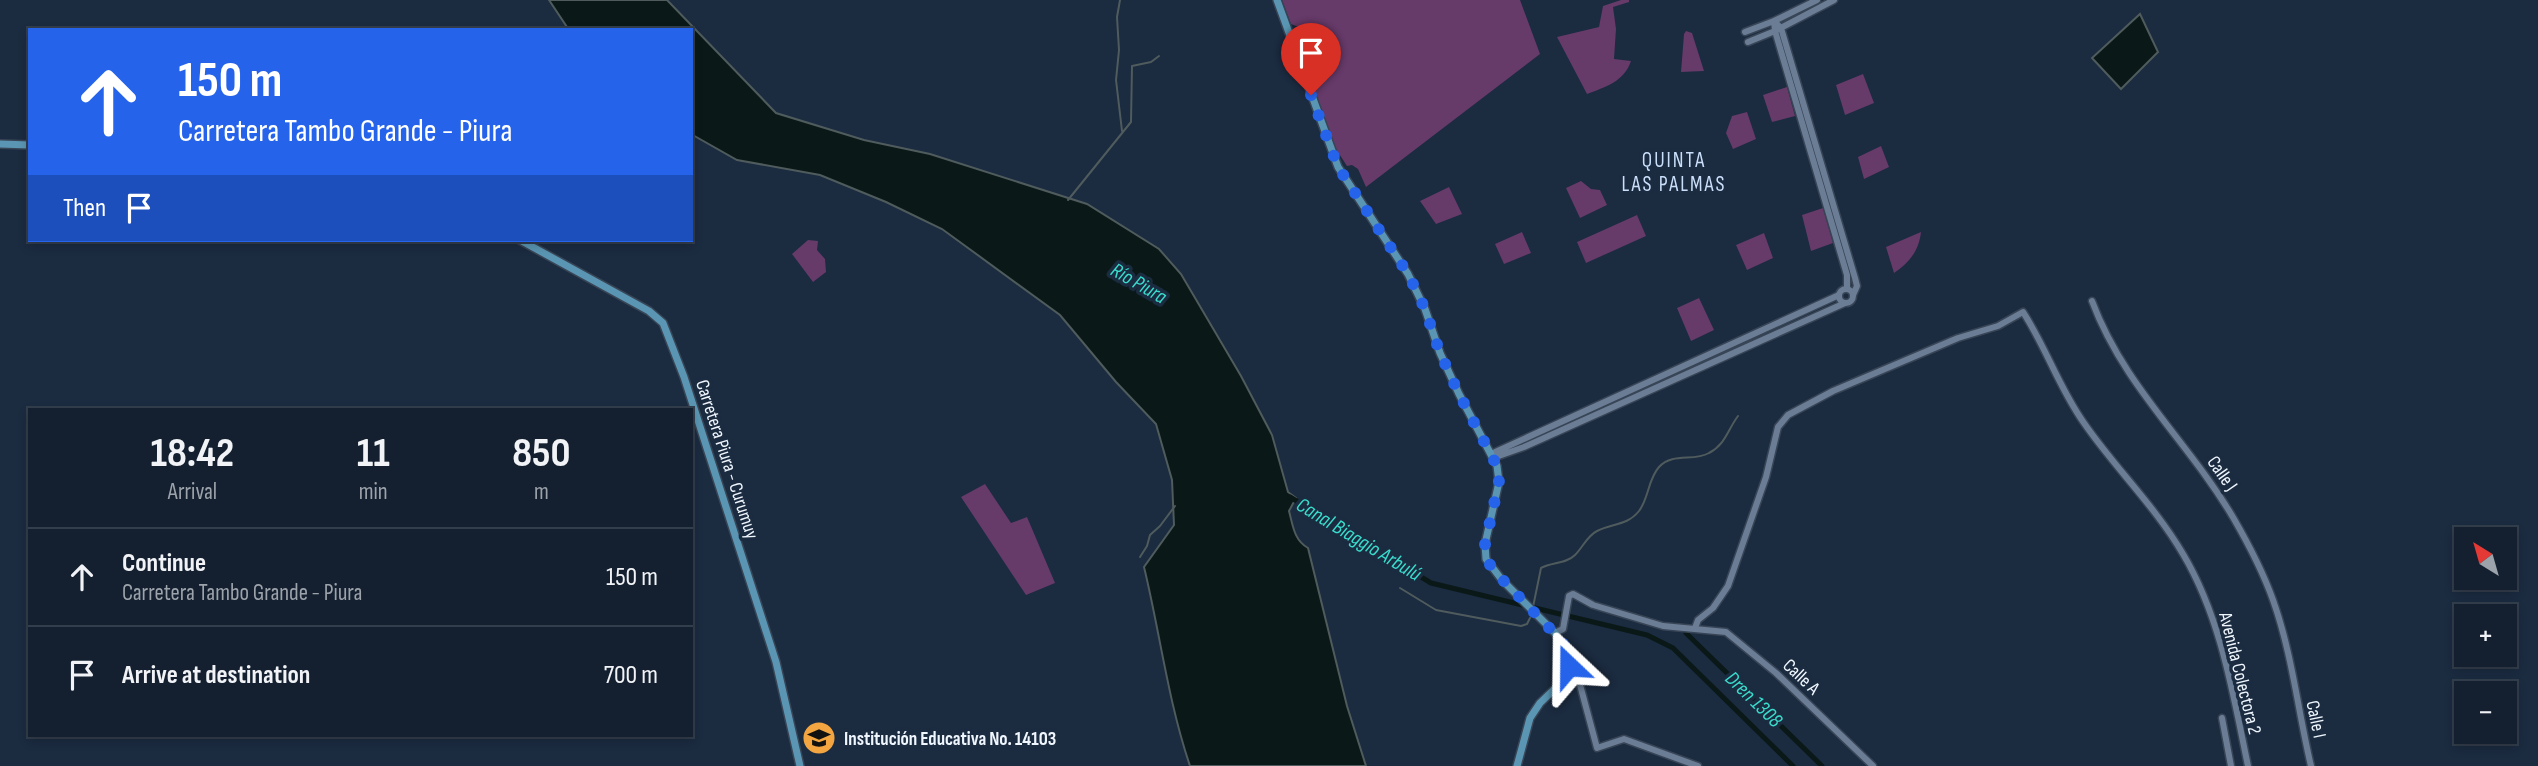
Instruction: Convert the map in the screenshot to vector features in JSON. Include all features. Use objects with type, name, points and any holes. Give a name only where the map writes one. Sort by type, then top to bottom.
[{"type":"main road","points":[[1277,0],[1338,167],[1408,274],[1425,309],[1440,353],[1492,456],[1499,482],[1485,552],[1490,566],[1555,633],[1568,653],[1568,671],[1560,685],[1540,703],[1530,718],[1517,766]]},
{"type":"main road","points":[[0,144],[28,145]]},
{"type":"main road","name":"Carretera Piura - Curumuy","points":[[524,242],[649,311],[663,323],[684,377],[758,600],[778,668],[800,766]]},
{"type":"street","points":[[1745,32],[1817,0]]},
{"type":"street","points":[[1748,42],[1834,0]]},
{"type":"street","points":[[1492,456],[1524,447],[1851,301],[1857,286],[1856,278],[1774,21]]},
{"type":"street","points":[[1778,29],[1847,275],[1847,289],[1853,295]]},
{"type":"street","points":[[1492,456],[1847,289]]},
{"type":"street","points":[[1839,295],[1845,303]]},
{"type":"street","name":"Calle J","points":[[2092,301],[2107,337],[2140,390],[2203,471],[2246,540],[2274,602],[2293,679]]},
{"type":"street","name":"Avenida Colectora 2","points":[[1697,628],[1698,620],[1713,608],[1728,586],[1766,477],[1778,427],[1788,415],[1833,391],[1958,338],[1998,326],[2023,312],[2039,336],[2084,424],[2146,500],[2182,552],[2207,603],[2223,651],[2248,766]]},
{"type":"street","name":"Calle A","points":[[1555,633],[1563,629],[1567,602],[1573,594],[1593,605],[1663,626],[1724,631],[1741,642],[1785,681],[1873,766]]},
{"type":"street","points":[[1568,671],[1579,681],[1597,748],[1624,739],[1698,766]]},
{"type":"street","name":"Calle I","points":[[2293,679],[2311,766]]},
{"type":"street","name":"Avenida Colectora 2","points":[[2222,719],[2231,766]]},
{"type":"shaded area","points":[[1282,0],[1520,0],[1540,54],[1366,187],[1358,169],[1352,165],[1347,166],[1334,146],[1296,39],[1299,27],[1291,24]]},
{"type":"shaded area","points":[[1621,0],[1629,2],[1613,7],[1616,29],[1614,59],[1631,61],[1619,79],[1587,94],[1557,37],[1599,27],[1603,6]]},
{"type":"shaded area","points":[[1686,31],[1692,33],[1704,71],[1681,72]]},
{"type":"shaded area","points":[[1863,74],[1874,103],[1845,115],[1836,85]]},
{"type":"shaded area","points":[[1787,87],[1795,116],[1772,122],[1763,95]]},
{"type":"shaded area","points":[[1747,112],[1756,139],[1733,149],[1726,133],[1732,116]]},
{"type":"shaded area","points":[[1881,146],[1889,167],[1864,179],[1858,157]]},
{"type":"shaded area","points":[[1581,181],[1591,189],[1600,190],[1607,205],[1580,218],[1566,188]]},
{"type":"shaded area","points":[[1449,187],[1462,214],[1436,224],[1420,201]]},
{"type":"shaded area","points":[[1823,208],[1833,243],[1811,251],[1802,215]]},
{"type":"shaded area","points":[[1637,215],[1646,236],[1586,263],[1577,242]]},
{"type":"shaded area","points":[[1522,232],[1531,253],[1504,264],[1495,244]]},
{"type":"shaded area","points":[[1921,232],[1912,256],[1894,273],[1886,247]]},
{"type":"shaded area","points":[[1764,233],[1773,258],[1747,270],[1736,245]]},
{"type":"shaded area","points":[[808,240],[818,241],[817,250],[825,259],[826,272],[813,282],[792,254]]},
{"type":"shaded area","points":[[1699,298],[1714,330],[1691,341],[1677,308]]},
{"type":"shaded area","points":[[985,484],[1011,523],[1027,517],[1055,583],[1026,595],[961,497]]},
{"type":"water","name":"Río Piura","points":[[549,0],[667,0],[776,113],[864,140],[930,154],[1087,204],[1159,249],[1181,274],[1272,435],[1288,492],[1296,498],[1289,511],[1297,537],[1308,548],[1347,706],[1366,766],[1190,766],[1170,692],[1144,567],[1174,525],[1172,480],[1156,424],[1116,382],[1060,315],[942,229],[820,175],[737,160],[693,135],[693,28],[568,28]]},
{"type":"water","points":[[2140,14],[2158,52],[2121,89],[2092,58]]},
{"type":"waterway","points":[[1120,0],[1117,17],[1119,50],[1116,80],[1122,131]]},
{"type":"waterway","points":[[1068,200],[1131,122],[1132,66],[1151,62],[1159,56]]},
{"type":"waterway","points":[[1533,607],[1541,568],[1571,558],[1594,533],[1634,516],[1642,506],[1659,467],[1677,458],[1709,453],[1723,441],[1738,416]]},
{"type":"waterway","name":"Canal Biaggio Arbulú","points":[[1290,497],[1431,583],[1647,635],[1673,648],[1793,766]]},
{"type":"waterway","points":[[1140,557],[1150,535],[1175,506]]},
{"type":"waterway","points":[[1400,588],[1436,610],[1521,626],[1527,624],[1530,618]]},
{"type":"waterway","name":"Dren 1308","points":[[1686,633],[1822,766]]},
{"type":"place","name":"Institución Educativa No. 14103","points":[[819,738]]},
{"type":"district","name":"QUINTA LAS PALMAS","points":[[1674,172]]},
{"type":"route","points":[[1311,95],[1338,167],[1401,261],[1418,292],[1440,353],[1497,466],[1499,482],[1485,544],[1486,559],[1496,573],[1561,640],[1568,653],[1569,666]]}]
